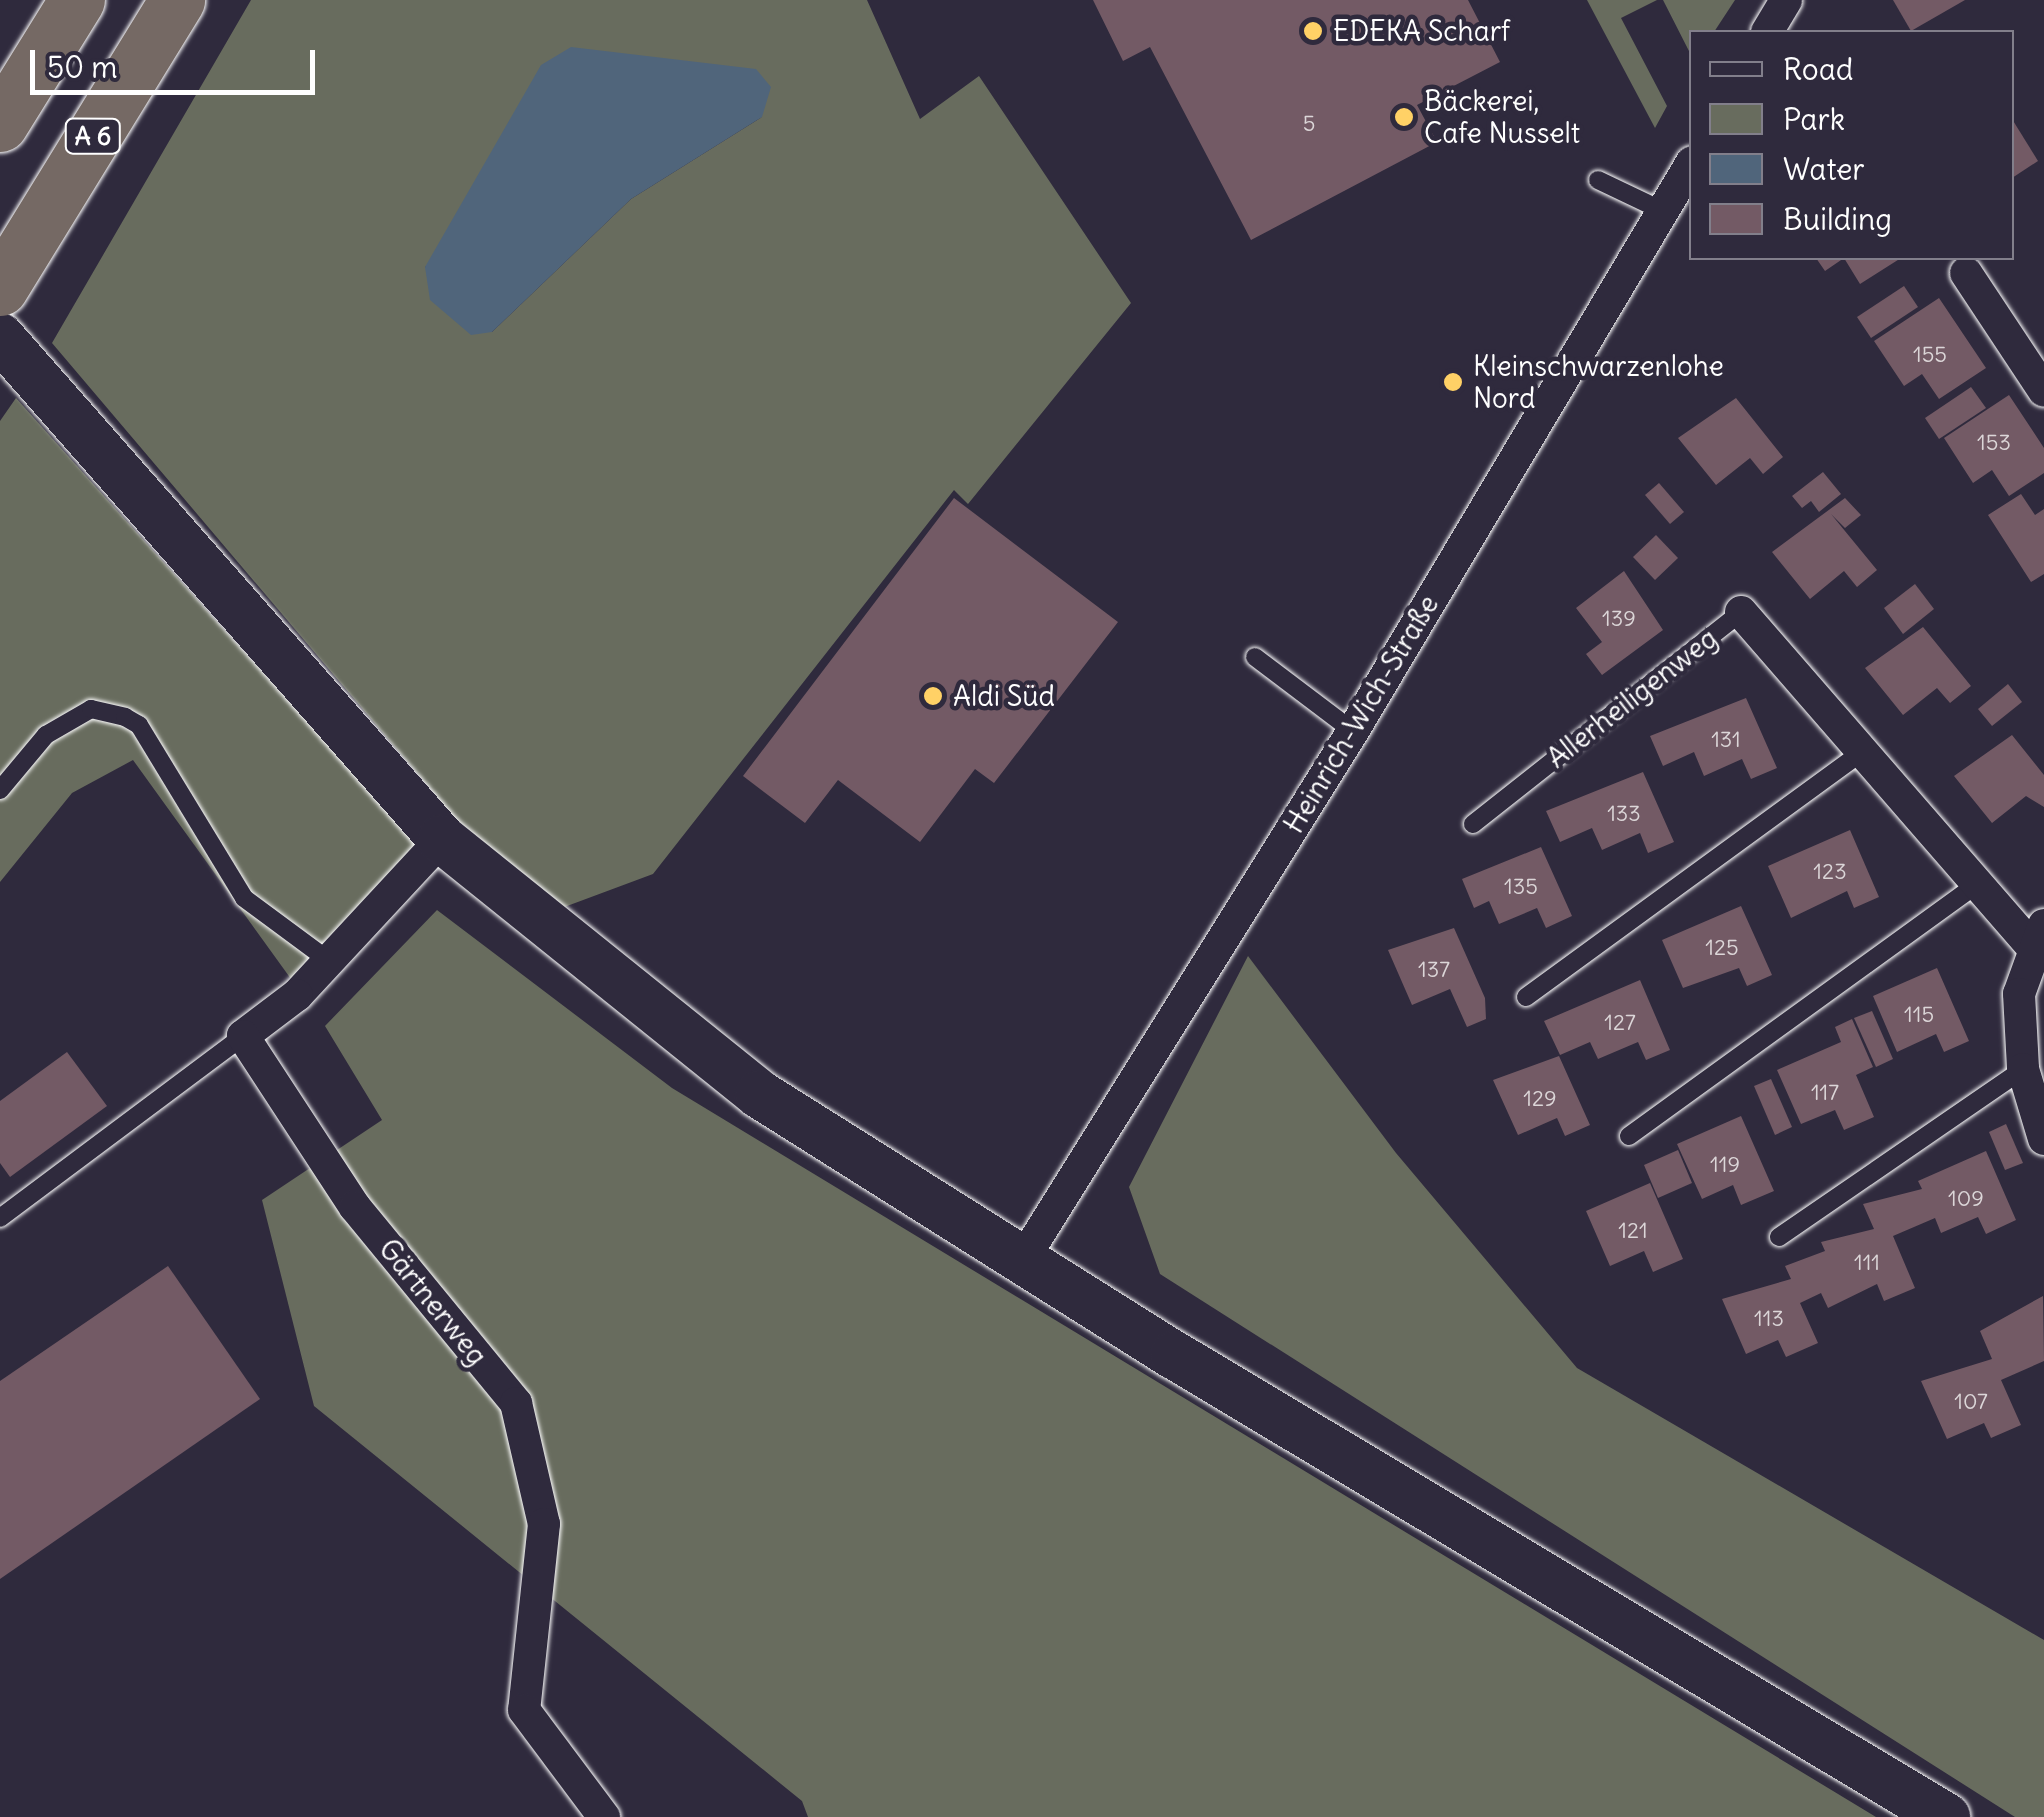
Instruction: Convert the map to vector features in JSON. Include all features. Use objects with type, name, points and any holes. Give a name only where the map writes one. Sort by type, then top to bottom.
[{"type":"highway","points":[[0,124],[77,0]]},
{"type":"highway","name":"A 6","points":[[5,280],[176,0]]},
{"type":"main road","points":[[0,338],[442,839],[760,1094],[1022,1260],[1946,1817]]},
{"type":"street","points":[[1768,30],[1786,0]]},
{"type":"street","name":"Heinrich-Wich-Straße","points":[[1022,1260],[1353,731],[1689,167]]},
{"type":"street","points":[[1966,273],[2044,391]]},
{"type":"street","name":"Allerheiligenweg","points":[[1740,612],[1977,884],[2037,935],[2019,994],[2023,1068],[2044,1139]]},
{"type":"street","points":[[244,1036],[329,961],[442,839]]},
{"type":"street","name":"Gärtnerweg","points":[[244,1036],[355,1207],[516,1403],[544,1524],[524,1710],[604,1817]]},
{"type":"lane","points":[[1598,180],[1663,211]]},
{"type":"lane","name":"Allerheiligenweg","points":[[1473,824],[1740,612]]},
{"type":"lane","points":[[1255,657],[1353,731]]},
{"type":"lane","points":[[0,790],[46,735],[91,709],[125,717],[139,725],[244,898],[329,961]]},
{"type":"lane","points":[[1526,997],[1864,751]]},
{"type":"lane","points":[[1629,1136],[1977,884]]},
{"type":"lane","points":[[0,1218],[244,1036]]},
{"type":"lane","points":[[1779,1237],[2023,1068]]},
{"type":"green space","points":[[251,0],[867,0],[920,119],[979,76],[1131,303],[968,504],[954,490],[653,874],[559,909],[467,832],[52,343]],"holes":[[[762,117],[631,199],[492,332],[425,267]]]},
{"type":"green space","points":[[1587,0],[1657,0],[1621,18],[1667,106],[1655,128]]},
{"type":"green space","points":[[1663,0],[1735,0],[1715,30],[1689,30],[1689,51]]},
{"type":"green space","points":[[16,398],[417,844],[291,979],[133,760],[72,793],[0,882],[0,421]]},
{"type":"green space","points":[[437,910],[672,1088],[1876,1817],[808,1817],[802,1801],[314,1406],[262,1200],[382,1120],[325,1026]]},
{"type":"green space","points":[[1248,956],[1396,1153],[1577,1368],[2044,1640],[2044,1817],[2015,1817],[1160,1274],[1129,1187]]},
{"type":"water","points":[[571,47],[756,69],[771,87],[762,117],[631,199],[492,332],[471,335],[430,300],[425,267],[541,65]]},
{"type":"building","points":[[1093,0],[1468,0],[1500,62],[1417,105],[1437,142],[1251,240],[1150,47],[1123,61]]},
{"type":"building","points":[[1893,0],[1965,0],[1913,30]]},
{"type":"building","points":[[2014,122],[2038,161],[2014,177]]},
{"type":"building","points":[[1817,260],[1841,260],[1825,271]]},
{"type":"building","points":[[1845,260],[1898,260],[1860,284]]},
{"type":"building","points":[[1904,286],[1918,307],[1871,338],[1857,317]]},
{"type":"building","points":[[1939,298],[1986,368],[1939,399],[1922,374],[1904,386],[1874,341]]},
{"type":"building","points":[[1971,387],[1986,408],[1939,439],[1925,418]]},
{"type":"building","points":[[2009,395],[2044,448],[2044,473],[2009,496],[1992,470],[1973,483],[1944,438]]},
{"type":"building","points":[[1736,398],[1783,457],[1763,474],[1750,458],[1716,485],[1678,438]]},
{"type":"building","points":[[1823,472],[1841,494],[1819,512],[1811,501],[1802,508],[1792,496]]},
{"type":"building","points":[[1659,483],[1684,512],[1670,524],[1645,495]]},
{"type":"building","points":[[2021,494],[2035,515],[2044,509],[2044,574],[2031,582],[1988,515]]},
{"type":"building","name":"Aldi Süd","points":[[954,498],[1118,622],[994,783],[975,769],[920,842],[838,780],[805,823],[743,776]]},
{"type":"building","points":[[1845,498],[1861,515],[1845,528],[1831,514],[1877,570],[1857,587],[1844,571],[1810,599],[1772,552]]},
{"type":"building","points":[[1656,535],[1678,558],[1655,580],[1633,557]]},
{"type":"building","points":[[1624,571],[1663,630],[1602,675],[1586,654],[1602,642],[1576,608]]},
{"type":"building","points":[[1915,584],[1934,609],[1903,634],[1884,608]]},
{"type":"building","points":[[1923,627],[1971,686],[1950,703],[1937,688],[1903,715],[1865,668]]},
{"type":"building","points":[[2008,684],[2022,702],[1992,726],[1978,709]]},
{"type":"building","points":[[1746,698],[1777,768],[1751,779],[1742,759],[1704,776],[1694,752],[1663,766],[1650,736]]},
{"type":"building","points":[[2012,735],[2044,775],[2044,807],[2026,796],[1992,823],[1954,776]]},
{"type":"building","points":[[1643,772],[1674,842],[1648,853],[1640,833],[1602,850],[1592,828],[1560,842],[1546,811]]},
{"type":"building","points":[[1850,830],[1879,897],[1854,908],[1847,891],[1791,918],[1768,866]]},
{"type":"building","points":[[1541,847],[1572,916],[1546,928],[1537,908],[1499,924],[1489,901],[1474,908],[1462,879]]},
{"type":"building","points":[[1741,906],[1772,975],[1747,986],[1739,968],[1683,988],[1662,940]]},
{"type":"building","points":[[1454,928],[1485,998],[1486,1019],[1467,1027],[1450,989],[1412,1005],[1388,950]]},
{"type":"building","points":[[1937,968],[1969,1041],[1944,1052],[1936,1034],[1897,1052],[1873,996]]},
{"type":"building","points":[[1640,980],[1670,1050],[1646,1060],[1638,1042],[1598,1059],[1590,1042],[1560,1055],[1544,1021]]},
{"type":"building","points":[[1872,1011],[1893,1059],[1876,1067],[1854,1018]]},
{"type":"building","points":[[1852,1019],[1873,1067],[1856,1075],[1874,1117],[1844,1130],[1835,1110],[1801,1124],[1777,1070],[1841,1042],[1835,1027]]},
{"type":"building","points":[[67,1052],[107,1106],[10,1177],[0,1163],[0,1101]]},
{"type":"building","points":[[1559,1056],[1590,1125],[1565,1136],[1557,1118],[1518,1135],[1493,1080]]},
{"type":"building","points":[[1771,1079],[1792,1127],[1775,1135],[1754,1086]]},
{"type":"building","points":[[1741,1116],[1774,1191],[1741,1205],[1733,1185],[1702,1199],[1677,1144]]},
{"type":"building","points":[[2006,1124],[2023,1163],[2005,1170],[1989,1132]]},
{"type":"building","points":[[1678,1150],[1692,1183],[1658,1198],[1644,1165]]},
{"type":"building","points":[[1986,1151],[2016,1220],[1986,1234],[1978,1217],[1941,1233],[1935,1218],[1893,1236],[1915,1288],[1884,1301],[1877,1284],[1828,1308],[1821,1293],[1800,1303],[1818,1343],[1786,1357],[1778,1340],[1746,1354],[1722,1299],[1791,1279],[1785,1266],[1825,1251],[1821,1242],[1874,1229],[1863,1204],[1922,1189],[1918,1181]]},
{"type":"building","points":[[1650,1183],[1683,1259],[1653,1272],[1644,1251],[1610,1266],[1586,1211]]},
{"type":"building","points":[[168,1266],[260,1399],[0,1579],[0,1381]]},
{"type":"building","points":[[2043,1296],[2044,1361],[2001,1380],[2021,1425],[1991,1438],[1984,1423],[1947,1439],[1921,1381],[1992,1359],[1980,1331]]},
{"type":"place","name":"EDEKA Scharf","points":[[1313,31]]},
{"type":"place","name":"Bäckerei, Cafe Nusselt","points":[[1404,117]]},
{"type":"place","name":"Kleinschwarzenlohe Nord","points":[[1453,382]]},
{"type":"place","name":"Aldi Süd","points":[[933,696]]}]
